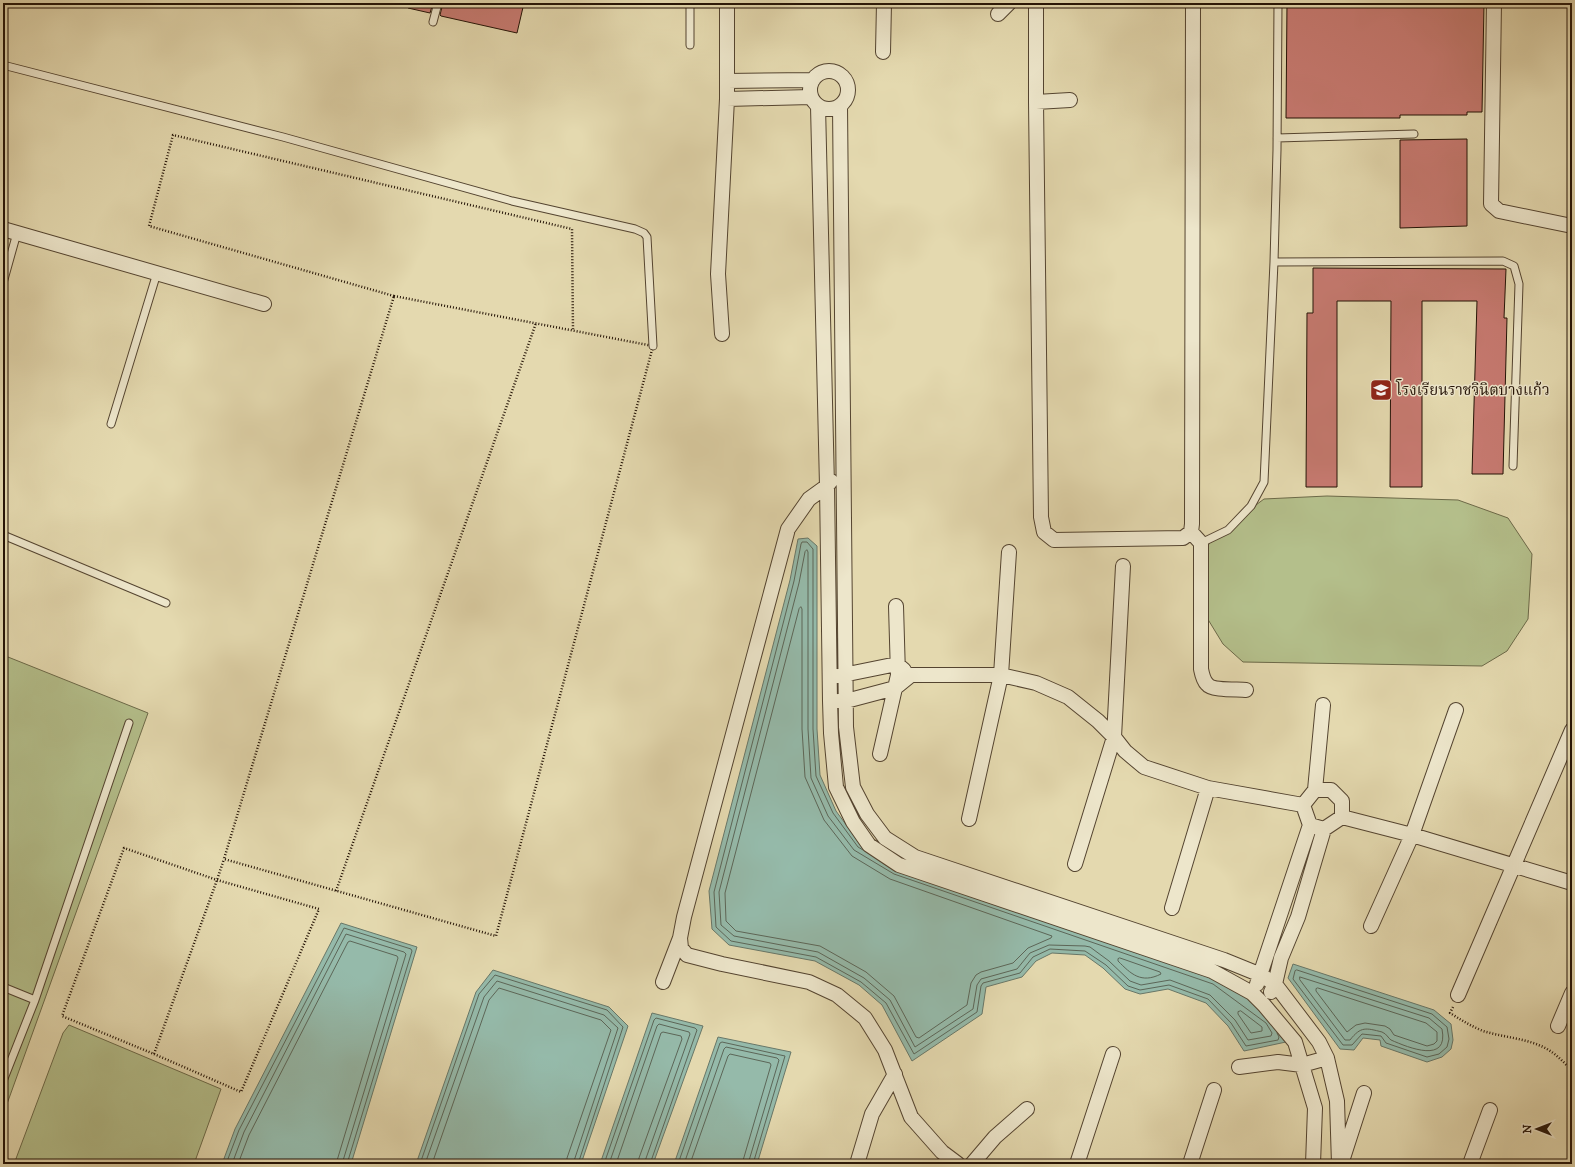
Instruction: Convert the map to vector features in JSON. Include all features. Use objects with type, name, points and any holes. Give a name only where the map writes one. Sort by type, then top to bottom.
[{"type":"street","points":[[722,334],[718,274],[727,99],[727,3]]},
{"type":"street","points":[[883,52],[884,3]]},
{"type":"street","points":[[998,14],[1009,3]]},
{"type":"street","points":[[1036,3],[1041,517],[1044,532],[1054,540],[1183,538],[1191,532],[1193,3]]},
{"type":"street","points":[[1494,3],[1491,204],[1499,211],[1572,226]]},
{"type":"street","points":[[727,99],[815,101],[829,109],[840,106],[845,101],[848,94],[848,86],[840,74],[825,72],[818,75],[813,80],[810,88],[815,101],[827,486],[830,727],[836,788],[853,822],[869,846],[899,866],[1212,971],[1252,993],[1295,1042],[1315,1108],[1314,1164]]},
{"type":"street","points":[[727,81],[813,80]]},
{"type":"street","points":[[1036,102],[1070,100]]},
{"type":"street","points":[[840,106],[845,462],[846,727],[853,787],[867,814],[885,838],[915,857],[1224,960],[1261,975],[1275,984],[1319,1042],[1327,1058],[1337,1101],[1340,1164]]},
{"type":"street","points":[[3,229],[264,304]]},
{"type":"street","points":[[663,982],[680,938],[686,910],[788,529],[808,499],[827,486],[845,462]]},
{"type":"street","points":[[1191,532],[1201,543],[1201,669],[1204,678],[1207,685],[1212,688],[1246,690]]},
{"type":"street","points":[[969,818],[1001,675],[1009,552]]},
{"type":"street","points":[[1075,864],[1114,737],[1123,566]]},
{"type":"street","points":[[880,754],[898,675],[896,606]]},
{"type":"street","points":[[830,676],[846,675],[897,664]]},
{"type":"street","points":[[897,664],[911,675],[1001,675],[1036,683],[1068,697],[1098,720],[1125,751],[1144,767],[1208,788],[1303,804]]},
{"type":"street","points":[[830,700],[846,701],[895,688],[911,675]]},
{"type":"street","points":[[1303,804],[1315,790],[1323,705]]},
{"type":"street","points":[[1371,926],[1412,835],[1456,710]]},
{"type":"street","points":[[830,727],[846,727]]},
{"type":"street","points":[[1458,995],[1572,730]]},
{"type":"street","points":[[1172,908],[1208,788]]},
{"type":"street","points":[[1315,790],[1331,790],[1342,801],[1342,817]]},
{"type":"street","points":[[1252,993],[1261,975],[1310,825],[1303,804]]},
{"type":"street","points":[[1264,1005],[1275,984],[1281,958],[1298,917],[1324,829],[1342,817],[1412,835],[1572,883]]},
{"type":"street","points":[[1310,825],[1324,829]]},
{"type":"street","points":[[1040,914],[1042,900]]},
{"type":"street","points":[[680,938],[681,948],[687,955],[722,964],[809,982],[837,995],[865,1018],[885,1050],[911,1117],[942,1152],[958,1164]]},
{"type":"street","points":[[1558,1026],[1572,993]]},
{"type":"street","points":[[1077,1164],[1113,1054]]},
{"type":"street","points":[[1239,1067],[1278,1062],[1302,1065],[1327,1058]]},
{"type":"street","points":[[857,1164],[872,1114],[895,1074]]},
{"type":"street","points":[[1190,1164],[1214,1090]]},
{"type":"street","points":[[1340,1164],[1364,1093]]},
{"type":"street","points":[[1315,1108],[1337,1101]]},
{"type":"street","points":[[972,1164],[995,1138],[1027,1109]]},
{"type":"street","points":[[1470,1164],[1490,1110]]},
{"type":"lane","points":[[434,22],[438,3]]},
{"type":"lane","points":[[690,3],[690,44]]},
{"type":"lane","points":[[1201,543],[1228,530],[1251,506],[1264,482],[1274,262],[1278,3]]},
{"type":"lane","points":[[3,65],[283,137],[512,201],[635,229],[644,233],[647,237],[653,346]]},
{"type":"lane","points":[[1277,138],[1414,134]]},
{"type":"lane","points":[[3,283],[17,233]]},
{"type":"lane","points":[[1274,262],[1503,261],[1514,266],[1519,284],[1513,466]]},
{"type":"lane","points":[[111,424],[157,274]]},
{"type":"lane","points":[[3,535],[166,603]]},
{"type":"lane","points":[[3,1081],[35,1000],[130,723]]},
{"type":"lane","points":[[3,987],[35,1000]]},
{"type":"path","points":[[224,859],[496,936],[653,346],[394,296],[148,226],[173,135],[572,229],[574,330]]},
{"type":"path","points":[[154,1054],[224,859],[394,296]]},
{"type":"path","points":[[336,891],[536,323]]},
{"type":"path","points":[[124,848],[217,880],[319,909],[241,1092],[154,1054],[62,1016],[124,848]]},
{"type":"path","points":[[1458,995],[1450,1013],[1469,1025],[1484,1031],[1529,1041],[1542,1046],[1553,1053],[1572,1071]]},
{"type":"green space","points":[[1327,496],[1458,500],[1508,518],[1532,554],[1528,619],[1507,651],[1482,666],[1243,662],[1223,644],[1201,608],[1200,581],[1210,539],[1264,499]]},
{"type":"green space","points":[[3,655],[148,713],[3,1115]]},
{"type":"green space","points":[[69,1025],[221,1089],[194,1164],[14,1164],[63,1033]]},
{"type":"water","points":[[808,538],[817,546],[817,729],[820,775],[836,811],[861,845],[1217,975],[1274,1017],[1286,1042],[1244,1051],[1228,1026],[1206,1003],[1168,989],[1140,994],[1125,989],[1103,968],[1085,955],[1052,953],[1036,961],[1022,977],[986,987],[982,1014],[912,1061],[882,1005],[859,985],[815,961],[729,945],[712,929],[709,891],[790,580],[798,539]]},
{"type":"water","points":[[341,923],[417,947],[351,1164],[222,1164],[235,1129]]},
{"type":"water","points":[[1293,964],[1434,1010],[1451,1024],[1453,1040],[1451,1049],[1442,1057],[1427,1062],[1381,1046],[1380,1040],[1363,1038],[1354,1050],[1340,1049],[1288,978]]},
{"type":"water","points":[[493,970],[609,1007],[628,1026],[581,1164],[416,1164],[476,992]]},
{"type":"water","points":[[652,1013],[703,1026],[653,1164],[600,1164]]},
{"type":"water","points":[[718,1037],[791,1052],[757,1164],[674,1164]]},
{"type":"building","points":[[409,3],[433,3],[430,13],[408,8]]},
{"type":"building","points":[[443,3],[524,3],[517,33],[441,16]]},
{"type":"building","points":[[1287,3],[1484,3],[1482,112],[1467,112],[1467,115],[1400,115],[1400,118],[1286,118]]},
{"type":"building","points":[[1467,139],[1467,226],[1400,228],[1400,140]]},
{"type":"building","points":[[1313,268],[1506,269],[1504,318],[1507,318],[1503,474],[1472,474],[1477,301],[1422,301],[1422,487],[1390,487],[1391,301],[1337,301],[1337,487],[1306,487],[1307,313],[1313,313]]},
{"type":"place","name":"โรงเรียนราชวินิตบางแก้ว","points":[[1381,390]]}]
